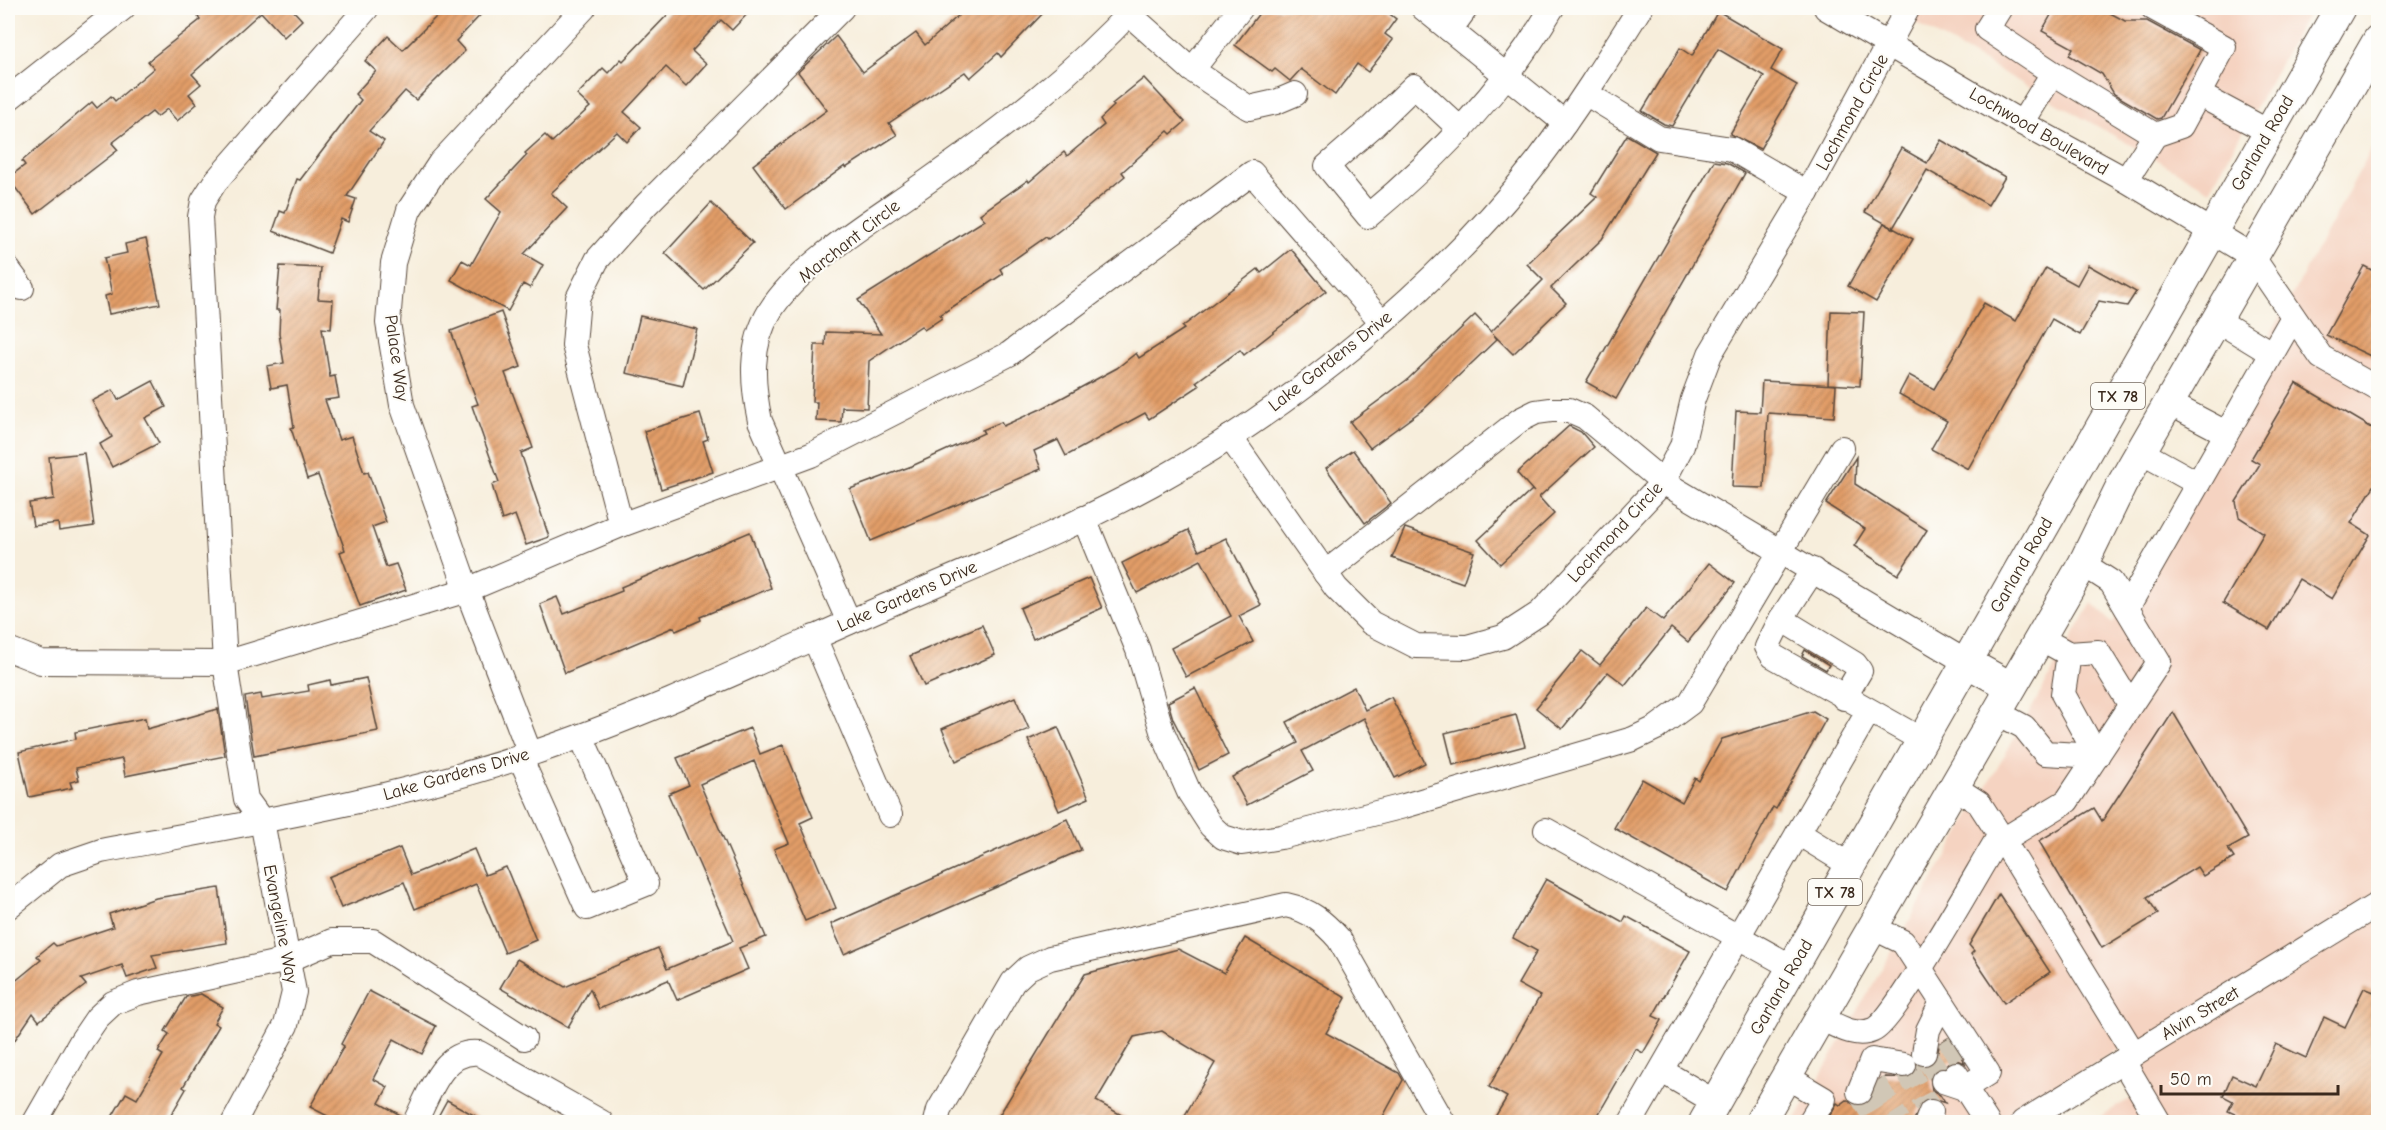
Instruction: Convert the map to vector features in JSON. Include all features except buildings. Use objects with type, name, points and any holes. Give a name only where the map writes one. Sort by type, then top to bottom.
[{"type":"main road","name":"Garland Road","points":[[1710,1112],[2340,8]]},
{"type":"main road","name":"TX 78","points":[[1760,1122],[2083,564],[2141,452],[2252,256],[2379,40]]},
{"type":"main road","points":[[1966,662],[2004,699]]},
{"type":"street","points":[[8,99],[123,8]]},
{"type":"street","points":[[262,820],[246,798],[225,663],[200,217],[203,201],[215,182],[367,8]]},
{"type":"street","name":"Palace Way","points":[[581,736],[646,884],[587,908],[525,755],[402,405],[388,322],[393,263],[410,210],[440,163],[584,8]]},
{"type":"street","points":[[621,525],[574,345],[578,298],[597,260],[646,205],[842,8]]},
{"type":"street","points":[[1192,70],[1240,8]]},
{"type":"street","points":[[1423,8],[1565,123]]},
{"type":"street","points":[[1450,30],[1466,8]]},
{"type":"street","points":[[1461,130],[1414,86],[1327,166],[1368,216],[1417,176],[1461,130],[1506,75],[1552,8]]},
{"type":"street","name":"Lake Gardens Drive","points":[[10,899],[60,865],[101,851],[398,792],[581,736],[814,638],[1084,518],[1153,483],[1230,437],[1317,376],[1382,322],[1461,247],[1536,163],[1587,93],[1640,8]]},
{"type":"street","name":"Lochwood Boulevard","points":[[1826,8],[2022,123],[2126,180],[2252,256]]},
{"type":"street","name":"Lochmond Circle","points":[[1230,437],[1336,588],[1371,623],[1416,646],[1467,647],[1503,637],[1540,613],[1663,482],[1682,446],[1693,399],[1710,354],[1806,193],[1908,8]]},
{"type":"street","points":[[2000,8],[1987,29],[2053,73],[2155,135]]},
{"type":"street","points":[[2126,180],[2155,135],[2181,126],[2200,95],[2224,47],[2153,8]]},
{"type":"street","points":[[1131,10],[1192,70],[1249,108],[1276,102],[1295,94]]},
{"type":"street","name":"Marchant Circle","points":[[849,622],[760,421],[753,390],[755,348],[770,311],[793,284],[823,256],[1009,124],[1049,90],[1131,10]]},
{"type":"street","points":[[2022,123],[2053,73]]},
{"type":"street","points":[[1587,93],[1659,138],[1732,149],[1806,193]]},
{"type":"street","points":[[2200,95],[2269,132]]},
{"type":"street","points":[[8,649],[41,662],[225,663],[466,590],[621,525],[779,467],[865,429],[1009,354],[1252,173],[1382,322]]},
{"type":"street","points":[[2252,256],[2321,357],[2379,390]]},
{"type":"street","points":[[8,269],[22,288]]},
{"type":"street","points":[[2127,608],[2293,317]]},
{"type":"street","points":[[2217,320],[2271,353]]},
{"type":"street","points":[[2169,403],[2226,433]]},
{"type":"street","points":[[1326,573],[1520,420],[1536,412],[1569,410],[1585,417],[1663,482],[1782,550],[1966,662]]},
{"type":"street","points":[[1084,518],[1138,650],[1162,731],[1190,792],[1211,826],[1223,837],[1242,843],[1281,837],[1404,806],[1633,739],[1656,728],[1690,703],[1842,448]]},
{"type":"street","points":[[2141,452],[2197,483]]},
{"type":"street","points":[[1863,1033],[1883,1023],[2001,837],[2067,801],[2159,662],[2111,582],[2083,564]]},
{"type":"street","points":[[1813,570],[1781,619],[1767,647],[1773,656],[1868,712],[1922,740]]},
{"type":"street","points":[[1781,619],[1856,664],[1860,671],[1844,698]]},
{"type":"street","points":[[814,638],[890,816]]},
{"type":"street","points":[[2040,638],[2069,654],[2098,652],[2130,704]]},
{"type":"street","points":[[2069,654],[2064,694],[2097,756]]},
{"type":"street","points":[[2004,699],[2045,753],[2097,756]]},
{"type":"street","points":[[1631,1122],[1868,712]]},
{"type":"street","points":[[1954,787],[1979,803],[2001,837],[2128,1058],[2159,1122]]},
{"type":"street","name":"Evangeline Way","points":[[236,1122],[286,1025],[294,992],[262,820]]},
{"type":"street","points":[[1546,830],[1792,967]]},
{"type":"street","points":[[1798,833],[1850,865]]},
{"type":"street","name":"Alvin Street","points":[[2023,1122],[2379,904]]},
{"type":"street","points":[[936,1122],[939,1110],[1013,981],[1028,968],[1050,958],[1286,906],[1304,909],[1324,922],[1339,939],[1443,1122]]},
{"type":"street","points":[[1872,927],[1903,942],[1988,1073],[1957,1078],[1987,1122]]},
{"type":"street","points":[[35,1122],[82,1040],[97,1018],[113,1003],[138,993],[288,960],[332,941],[373,941],[434,983],[524,1038]]},
{"type":"street","points":[[1821,1018],[1846,1030],[1863,1033],[1904,1060],[1942,1002]]},
{"type":"street","points":[[415,1122],[445,1066],[466,1052],[479,1053],[601,1122]]},
{"type":"street","points":[[1662,1071],[1710,1112]]},
{"type":"street","points":[[1787,1077],[1824,1099],[1810,1122]]},
{"type":"shaded area","points":[[1889,8],[2311,8],[2210,190]]},
{"type":"shaded area","points":[[2378,137],[2378,1122],[2091,1122],[2150,1087],[2126,1045],[1997,1122],[1794,1122],[2092,603],[2113,623]]},
{"type":"tunnel","points":[[1948,1038],[1966,1067]]},
{"type":"tunnel","points":[[1924,1053],[1943,1081]]},
{"type":"tunnel","points":[[1904,1065],[1931,1112]]},
{"type":"tunnel","points":[[1874,1083],[1899,1122]]},
{"type":"tunnel","points":[[1859,1092],[1878,1122]]}]
